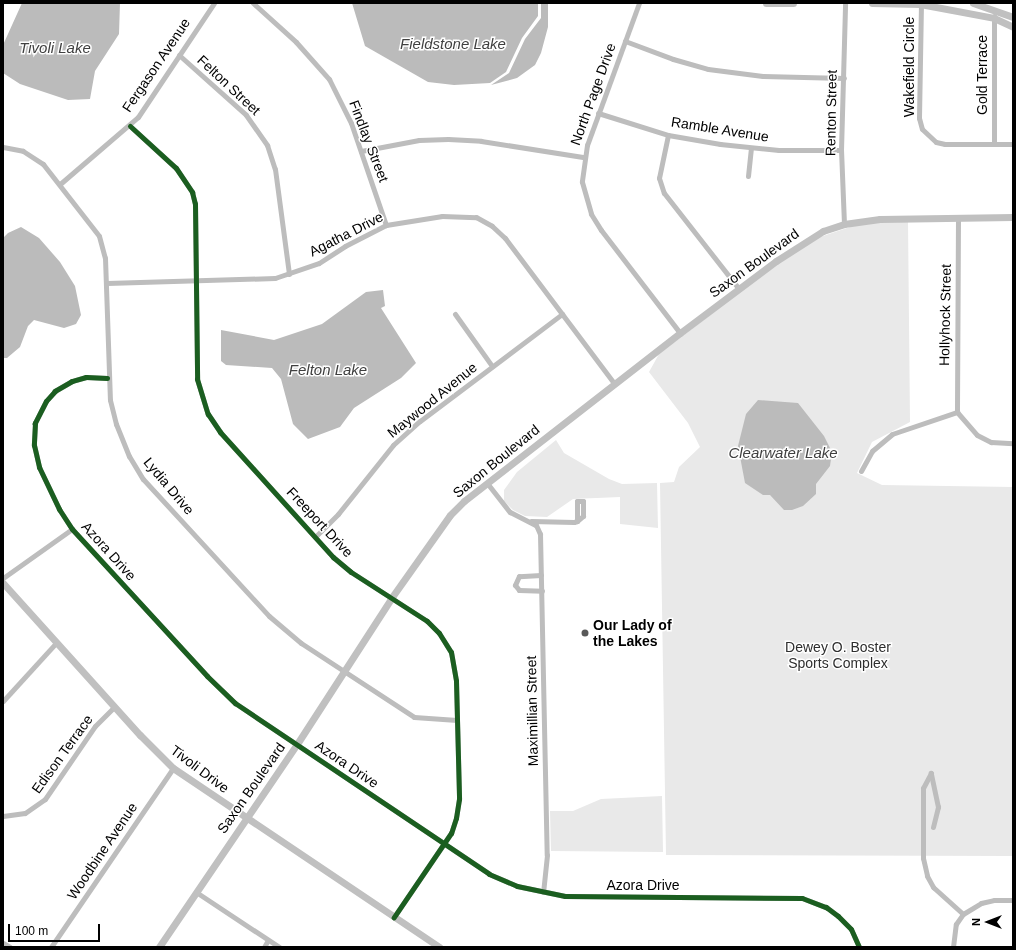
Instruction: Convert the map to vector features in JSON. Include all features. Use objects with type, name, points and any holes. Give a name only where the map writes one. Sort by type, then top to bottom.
[{"type":"main road","points":[[766,3],[793,3]]},
{"type":"main road","points":[[872,3],[920,3],[994,18],[1013,27]]},
{"type":"main road","points":[[973,3],[996,9],[1013,17]]},
{"type":"main road","name":"Saxon Boulevard","points":[[159,947],[245,818],[297,744],[392,597],[450,516],[487,484],[614,383],[803,243],[844,224],[880,219],[1013,217]]},
{"type":"main road","name":"Tivoli Drive","points":[[3,583],[114,707],[173,768],[245,818],[439,947]]},
{"type":"street","name":"Fergason Avenue","points":[[60,184],[130,126],[160,88],[179,55],[214,3]]},
{"type":"street","name":"Findlay Street","points":[[253,3],[296,42],[329,79],[351,123],[386,225]]},
{"type":"street","name":"North Page Drive","points":[[639,3],[583,157],[582,182],[591,214],[680,333]]},
{"type":"street","name":"Renton Street","points":[[844,224],[841,150],[845,3]]},
{"type":"street","name":"Wakefield Circle","points":[[920,3],[919,118],[922,129],[932,139],[945,144],[994,142],[1013,144]]},
{"type":"street","name":"Gold Terrace","points":[[994,142],[994,18],[996,9]]},
{"type":"street","points":[[625,41],[673,59],[708,69],[757,76],[844,78]]},
{"type":"street","name":"Felton Street","points":[[179,55],[246,115],[267,145],[275,169],[289,274]]},
{"type":"street","name":"Ramble Avenue","points":[[598,113],[668,134],[751,148],[806,151],[841,150]]},
{"type":"street","name":"Freeport Drive","points":[[130,126],[176,168],[192,192],[195,204],[197,379],[208,414],[220,432],[315,537],[352,572],[427,620],[439,633],[450,652],[456,681],[460,800],[453,825],[394,917]]},
{"type":"street","points":[[668,134],[659,178],[664,193],[739,289]]},
{"type":"street","points":[[361,151],[419,140],[448,139],[481,141],[583,157]]},
{"type":"street","name":"Lydia Drive","points":[[3,147],[32,155],[50,170],[99,236],[105,258],[107,283],[107,378],[116,424],[129,456],[143,478],[269,616],[301,643],[414,717],[457,720]]},
{"type":"street","points":[[748,176],[751,148]]},
{"type":"street","name":"Agatha Drive","points":[[107,283],[249,281],[275,278],[319,263],[345,246],[386,225],[442,216],[476,217],[492,226],[505,238],[614,383]]},
{"type":"street","name":"Hollyhock Street","points":[[957,412],[958,218]]},
{"type":"street","points":[[456,314],[492,366]]},
{"type":"street","name":"Maywood Avenue","points":[[315,537],[338,514],[393,445],[420,421],[562,314]]},
{"type":"street","name":"Azora Drive","points":[[107,378],[86,377],[66,384],[46,401],[35,423],[34,445],[39,467],[59,509],[72,529],[207,676],[235,703],[489,874],[517,886],[543,892],[589,897],[802,898],[826,907],[838,916],[851,929],[859,947]]},
{"type":"street","points":[[862,471],[872,451],[892,434],[957,412],[972,430],[984,439],[991,442],[1013,442]]},
{"type":"street","points":[[487,484],[510,512],[530,521],[577,521]]},
{"type":"street","name":"Maximillian Street","points":[[530,521],[539,529],[542,591],[547,855],[543,892]]},
{"type":"street","points":[[3,578],[72,529]]},
{"type":"street","points":[[541,575],[520,576],[515,584],[519,590],[542,591]]},
{"type":"street","points":[[3,701],[56,643]]},
{"type":"street","name":"Edison Terrace","points":[[3,816],[25,813],[45,799],[95,726],[114,707]]},
{"type":"street","name":"Woodbine Avenue","points":[[51,947],[173,768]]},
{"type":"street","points":[[933,827],[938,807],[931,773],[923,788],[923,858],[927,876],[933,887],[963,914]]},
{"type":"street","points":[[196,892],[279,947]]},
{"type":"street","points":[[953,947],[956,924],[963,914],[981,903],[994,900],[1013,900]]},
{"type":"street","points":[[264,947],[268,940]]},
{"type":"street","points":[[3,943],[10,947]]},
{"type":"green space","name":"Dewey O. Boster Sports Complex","points":[[908,221],[910,422],[872,442],[857,473],[882,485],[1013,487],[1013,856],[666,855],[660,483],[674,482],[679,467],[700,447],[688,423],[649,372],[659,354],[784,259],[814,239],[859,224]]},
{"type":"green space","points":[[556,440],[564,453],[609,479],[622,484],[657,483],[658,528],[620,524],[620,497],[573,499],[547,517],[525,516],[513,510],[504,501],[504,490],[517,472]]},
{"type":"green space","points":[[662,796],[663,852],[551,851],[550,811],[573,811],[601,799]]},
{"type":"water","name":"Tivoli Lake","points":[[22,3],[120,3],[119,34],[95,71],[90,99],[68,100],[20,84],[3,73],[3,45]]},
{"type":"water","name":"Fieldstone Lake","points":[[352,3],[538,3],[538,16],[522,38],[506,72],[490,83],[454,85],[428,82],[365,46]]},
{"type":"water","points":[[541,3],[548,3],[548,27],[541,53],[535,65],[517,78],[491,85],[509,73],[525,39],[541,18]]},
{"type":"water","points":[[21,227],[39,238],[60,262],[75,286],[81,315],[76,324],[64,328],[34,320],[28,326],[20,347],[7,358],[3,358],[3,238],[8,233]]},
{"type":"water","name":"Felton Lake","points":[[383,290],[385,306],[381,308],[416,363],[401,378],[354,408],[340,427],[308,439],[293,424],[281,379],[272,368],[226,365],[221,361],[221,330],[274,340],[322,324],[366,292]]},
{"type":"water","name":"Clearwater Lake","points":[[758,400],[798,403],[824,436],[832,452],[830,466],[816,484],[816,494],[803,506],[792,510],[784,510],[770,495],[763,495],[745,483],[738,446],[746,414]]},
{"type":"cycle path","points":[[130,126],[176,168],[192,192],[195,204],[197,379],[208,414],[220,432],[333,557],[351,572],[427,621],[439,633],[451,652],[456,681],[459,799],[456,818],[451,833],[394,917]]},
{"type":"cycle path","points":[[107,378],[86,377],[72,381],[55,391],[46,401],[35,423],[34,445],[39,467],[59,509],[72,529],[207,676],[235,703],[489,874],[517,886],[565,896],[802,898],[826,907],[838,916],[851,929],[859,947]]},
{"type":"place","name":"Our Lady of the Lakes","points":[[585,633]]}]
